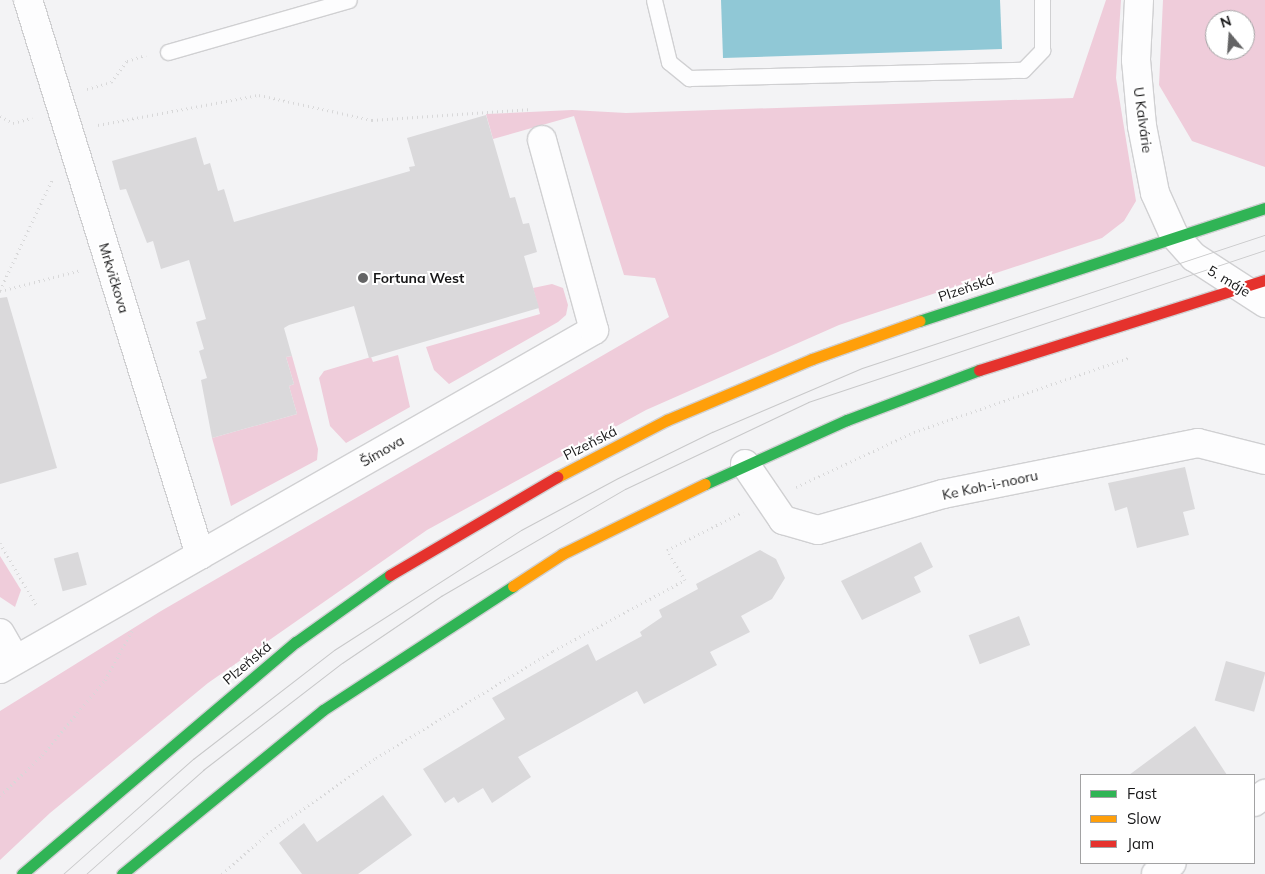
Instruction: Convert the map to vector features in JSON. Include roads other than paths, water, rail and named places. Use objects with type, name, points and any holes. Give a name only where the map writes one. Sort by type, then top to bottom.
[{"type":"main road","name":"Plzeňská","points":[[22,874],[296,642],[406,564],[529,491],[667,420],[812,359],[1174,235],[1265,208]]},
{"type":"main road","points":[[122,874],[331,705],[562,554],[744,464],[967,374],[1252,284]]},
{"type":"street","name":"Mrkvičkova","points":[[28,0],[200,555]]},
{"type":"street","name":"U Kalvárie","points":[[1139,0],[1136,60],[1142,126],[1155,193],[1174,235]]},
{"type":"street","name":"Šímova","points":[[8,664],[594,330],[542,140]]},
{"type":"street","name":"5. máje","points":[[1174,235],[1206,268],[1252,284],[1265,303]]},
{"type":"street","name":"Ke Koh-i-nooru","points":[[744,464],[783,520],[818,530],[943,494],[1198,443],[1265,460]]},
{"type":"street","points":[[0,633],[8,664]]},
{"type":"street","points":[[1156,874],[1171,864]]},
{"type":"lane","points":[[161,52],[349,0]]},
{"type":"lane","points":[[654,0],[669,62],[689,78],[1023,70],[1042,50],[1042,0]]},
{"type":"water","points":[[721,0],[1000,0],[1002,49],[723,58]]},
{"type":"tram line","points":[[63,874],[193,759],[334,650],[521,530],[618,478],[712,432],[862,368],[1265,235]]},
{"type":"tram line","points":[[86,874],[203,770],[342,663],[441,596],[625,489],[808,402],[1265,250]]},
{"type":"place","name":"Fortuna West","points":[[363,278]]}]
